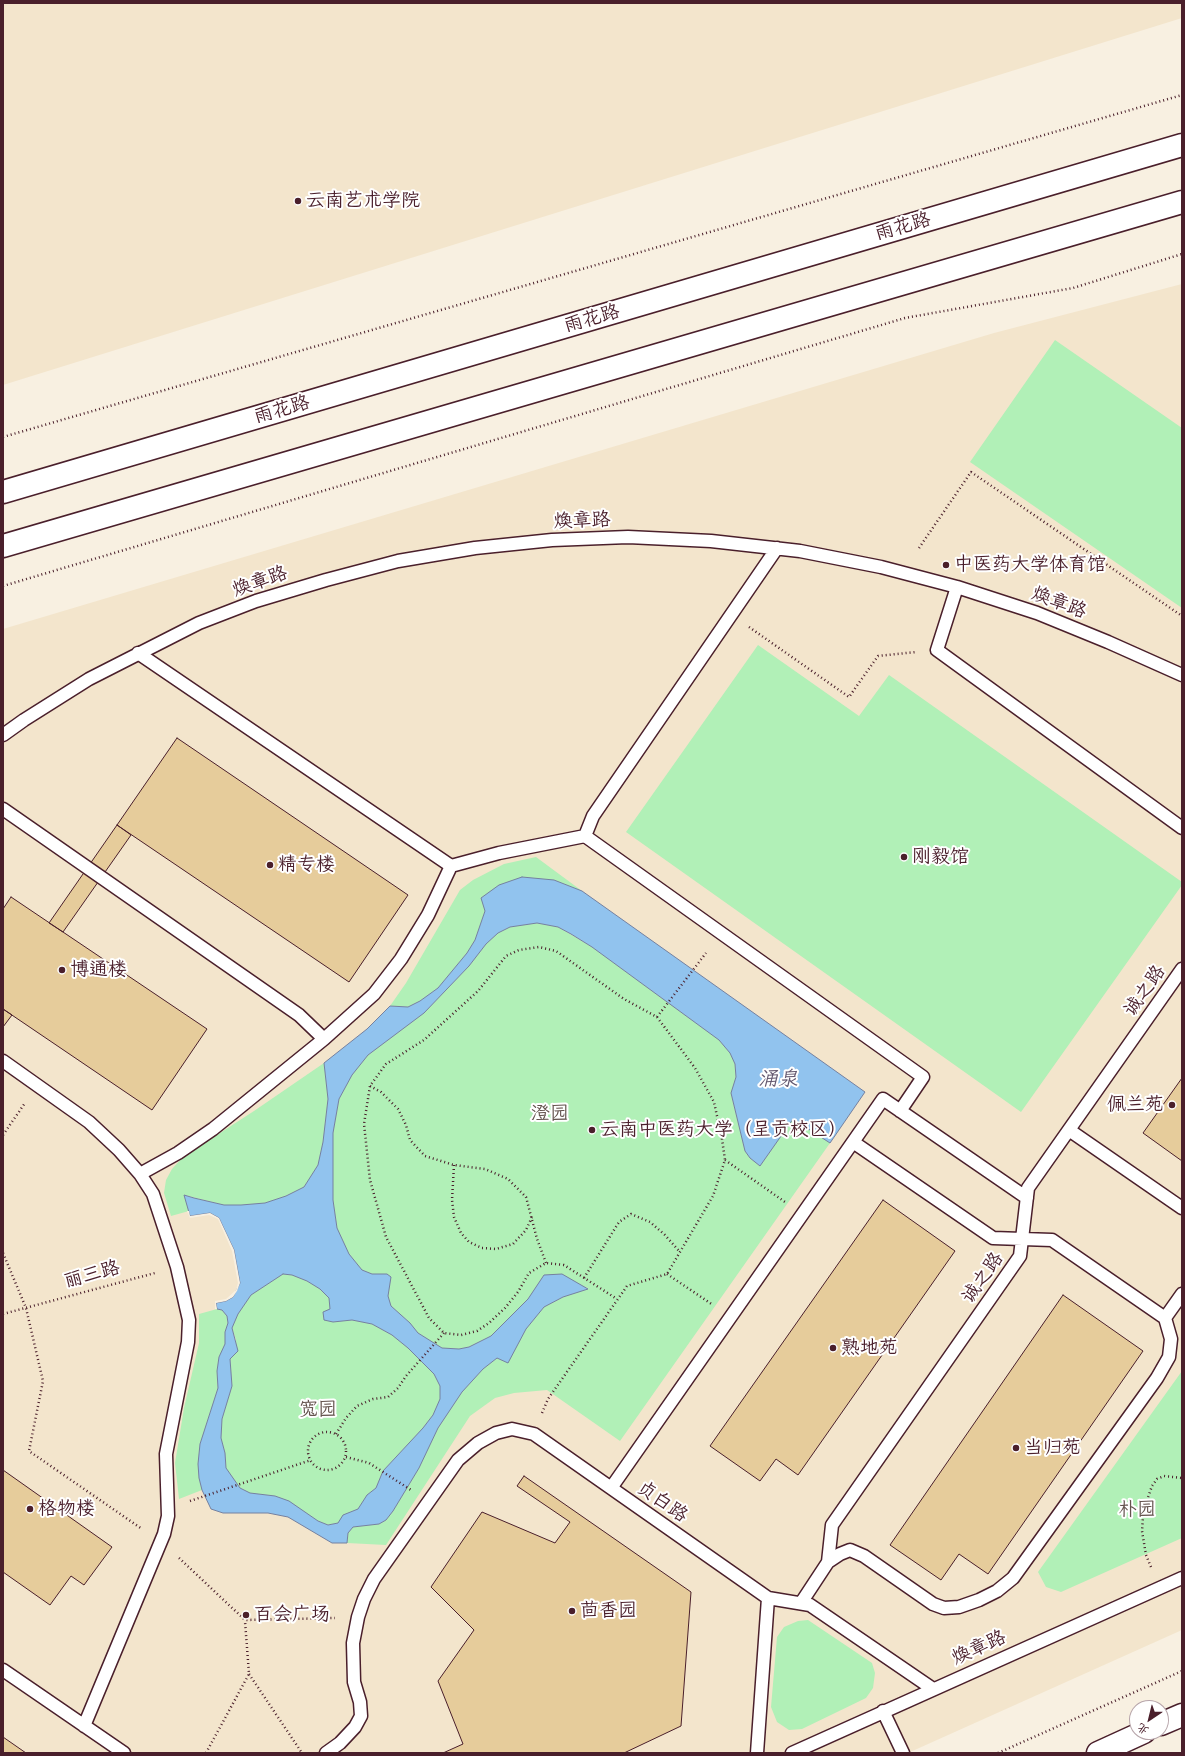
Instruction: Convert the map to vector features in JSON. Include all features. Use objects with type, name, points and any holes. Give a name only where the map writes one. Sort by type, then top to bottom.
[{"type":"street","name":"雨花路","points":[[3,492],[1182,145]]},
{"type":"street","points":[[3,546],[1182,202]]},
{"type":"street","points":[[1169,1721],[1182,1715]]},
{"type":"street","points":[[1098,1753],[1129,1739]]},
{"type":"lane","name":"焕章路","points":[[3,735],[89,679],[138,653],[199,624],[277,595],[398,561],[475,548],[552,540],[628,537],[712,541],[800,551],[881,568],[956,587],[1037,613],[1108,642],[1182,675]]},
{"type":"lane","points":[[585,836],[593,816],[777,548]]},
{"type":"lane","points":[[956,587],[937,650],[1182,828]]},
{"type":"lane","points":[[138,653],[451,866]]},
{"type":"lane","points":[[3,809],[299,1015],[324,1039]]},
{"type":"lane","points":[[140,1174],[178,1153],[213,1128],[324,1039],[374,994],[402,959],[428,914],[451,866],[499,853],[585,836],[923,1077],[900,1110]]},
{"type":"lane","name":"诚之路","points":[[801,1603],[828,1562],[832,1525],[1020,1256],[1028,1188],[1182,969]]},
{"type":"lane","points":[[3,1061],[89,1122],[119,1150],[140,1174],[152,1194],[177,1267],[189,1320],[188,1342],[166,1454],[168,1516],[161,1542],[84,1726]]},
{"type":"lane","points":[[611,1488],[883,1099],[1027,1198]]},
{"type":"lane","points":[[1069,1130],[1182,1208]]},
{"type":"lane","points":[[828,1562],[840,1554],[850,1550],[864,1556],[933,1604],[944,1608],[959,1607],[979,1600],[997,1591],[1013,1578],[1163,1367],[1169,1357],[1171,1339],[1165,1318],[1052,1240],[994,1238],[853,1142]]},
{"type":"lane","points":[[1165,1318],[1182,1294]]},
{"type":"lane","points":[[326,1753],[340,1743],[355,1728],[360,1716],[360,1702],[354,1682],[353,1643],[358,1617],[364,1599],[374,1579],[458,1460],[478,1443],[496,1433],[512,1429],[534,1434]]},
{"type":"lane","name":"贞白路","points":[[534,1434],[768,1598],[810,1605],[933,1689]]},
{"type":"lane","name":"焕章路","points":[[792,1753],[1182,1578]]},
{"type":"lane","points":[[757,1753],[768,1598]]},
{"type":"lane","points":[[3,1670],[124,1753]]},
{"type":"lane","points":[[883,1711],[903,1753]]},
{"type":"path","points":[[3,437],[1182,95]]},
{"type":"path","points":[[3,586],[905,318],[1073,288],[1182,254]]},
{"type":"path","points":[[919,548],[971,472],[1182,616]]},
{"type":"path","points":[[732,615],[849,697],[878,656],[937,650]]},
{"type":"path","points":[[534,1434],[548,1399],[626,1286],[667,1274],[713,1196],[724,1160],[722,1139],[714,1102],[696,1068],[657,1017],[624,999],[556,951],[539,947],[519,950],[506,956],[478,991],[424,1040],[386,1064],[370,1086],[364,1124],[370,1180],[386,1237],[429,1318],[444,1333],[461,1335],[477,1331],[489,1323],[505,1308],[518,1292],[528,1273],[546,1263],[564,1265],[617,1299]]},
{"type":"path","points":[[657,1017],[706,953]]},
{"type":"path","points":[[3,1136],[37,1086]]},
{"type":"path","points":[[370,1086],[381,1092],[398,1108],[406,1125],[410,1140],[425,1156],[454,1165],[485,1169],[508,1179],[526,1197],[537,1239],[546,1263]]},
{"type":"path","points":[[724,1160],[802,1214]]},
{"type":"path","points":[[454,1165],[452,1200],[454,1217],[461,1233],[469,1242],[482,1248],[496,1250],[513,1244],[526,1230],[532,1217]]},
{"type":"path","points":[[584,1278],[619,1222],[631,1214],[650,1222],[665,1235],[680,1252]]},
{"type":"path","points":[[3,1253],[26,1308],[43,1381],[28,1451],[161,1542],[245,1620],[249,1674],[302,1753]]},
{"type":"path","name":"丽三路","points":[[3,1314],[177,1267]]},
{"type":"path","points":[[667,1274],[730,1317]]},
{"type":"path","points":[[336,1434],[346,1418],[357,1406],[373,1399],[388,1397],[398,1388],[406,1376],[444,1333]]},
{"type":"path","points":[[327,1431],[336,1434],[343,1440],[346,1448],[346,1457],[341,1464],[333,1469],[324,1470],[316,1466],[310,1460],[308,1450],[311,1440],[318,1434],[327,1431]]},
{"type":"path","points":[[346,1457],[369,1463],[429,1502]]},
{"type":"path","points":[[167,1510],[266,1474],[310,1460]]},
{"type":"path","points":[[1161,1587],[1146,1555],[1142,1531],[1143,1517],[1152,1486],[1157,1479],[1164,1476],[1182,1478]]},
{"type":"path","points":[[245,1620],[358,1617]]},
{"type":"path","points":[[998,1753],[1182,1671]]},
{"type":"path","points":[[206,1753],[249,1674]]},
{"type":"shaded area","name":"云南艺术学院","points":[[3,3],[1182,3],[1182,18],[3,385]]},
{"type":"shaded area","name":"云南中医药大学（呈贡校区）","points":[[1182,284],[1182,1630],[908,1753],[3,1753],[3,629],[994,333]]},
{"type":"green space","points":[[1055,340],[1182,428],[1182,608],[970,462]]},
{"type":"green space","name":"刚毅馆","points":[[758,645],[859,716],[889,675],[1182,882],[1182,885],[1021,1112],[626,832]]},
{"type":"green space","points":[[536,857],[582,891],[554,880],[485,911],[475,940],[467,953],[438,988],[420,1001],[408,1007],[390,1006],[406,983],[460,890],[473,880],[504,864]]},
{"type":"green space","name":"澄园","points":[[537,923],[558,927],[592,947],[719,1040],[730,1053],[735,1064],[736,1077],[731,1094],[745,1151],[750,1158],[760,1166],[793,1119],[830,1143],[620,1441],[547,1390],[514,1393],[495,1398],[470,1416],[386,1545],[347,1543],[348,1533],[353,1527],[379,1524],[386,1520],[419,1468],[438,1428],[462,1392],[483,1369],[497,1358],[508,1362],[526,1329],[544,1307],[563,1297],[588,1288],[544,1275],[528,1299],[491,1336],[469,1347],[459,1349],[442,1348],[418,1333],[410,1323],[391,1306],[388,1296],[389,1284],[381,1274],[372,1274],[362,1270],[349,1254],[337,1228],[333,1200],[333,1133],[339,1099],[352,1075],[368,1055],[424,1013],[469,966],[486,944],[498,933],[510,927]]},
{"type":"green space","points":[[324,1063],[328,1099],[323,1142],[318,1165],[304,1187],[286,1196],[265,1203],[241,1205],[224,1205],[184,1195],[189,1211],[171,1216],[164,1193],[166,1180],[172,1169],[183,1157]]},
{"type":"green space","name":"宽园","points":[[283,1274],[292,1275],[307,1281],[320,1289],[329,1298],[333,1322],[352,1320],[372,1324],[392,1335],[408,1348],[434,1374],[440,1386],[440,1400],[433,1415],[383,1471],[376,1488],[367,1495],[358,1510],[350,1512],[338,1523],[328,1525],[318,1521],[275,1496],[250,1493],[240,1488],[226,1468],[225,1453],[221,1438],[222,1419],[232,1386],[230,1359],[236,1340],[232,1328],[238,1314],[251,1295]]},
{"type":"green space","points":[[217,1309],[222,1310],[227,1316],[228,1323],[225,1332],[225,1344],[219,1357],[217,1371],[218,1388],[200,1444],[198,1464],[202,1490],[179,1499],[175,1463],[184,1408],[199,1343],[199,1314]]},
{"type":"green space","name":"朴园","points":[[1182,1371],[1182,1538],[1061,1592],[1046,1587],[1038,1572]]},
{"type":"green space","points":[[808,1620],[872,1663],[875,1673],[873,1688],[866,1698],[802,1729],[789,1730],[777,1722],[771,1707],[777,1637],[784,1627],[798,1621]]},
{"type":"water","name":"涌泉","points":[[522,877],[554,880],[582,891],[865,1092],[830,1143],[793,1119],[760,1166],[750,1158],[745,1151],[731,1093],[736,1077],[735,1064],[730,1053],[719,1040],[592,947],[558,927],[537,923],[510,927],[498,933],[486,944],[469,966],[424,1013],[368,1055],[352,1075],[339,1099],[333,1133],[333,1200],[337,1228],[349,1254],[362,1270],[372,1274],[387,1274],[391,1277],[388,1296],[391,1306],[410,1323],[418,1333],[442,1348],[459,1349],[469,1347],[491,1336],[528,1299],[544,1275],[562,1274],[588,1289],[563,1297],[544,1307],[526,1329],[508,1363],[497,1358],[483,1369],[462,1392],[438,1428],[419,1468],[386,1520],[379,1524],[353,1527],[348,1533],[347,1543],[332,1543],[288,1517],[268,1513],[223,1513],[211,1509],[202,1490],[198,1464],[200,1444],[218,1388],[217,1371],[219,1357],[225,1344],[225,1332],[228,1323],[227,1316],[222,1310],[217,1309],[216,1303],[226,1301],[233,1297],[240,1283],[234,1250],[219,1218],[210,1213],[190,1216],[184,1195],[224,1205],[241,1205],[265,1203],[286,1196],[304,1187],[318,1165],[323,1142],[328,1099],[324,1063],[367,1029],[390,1006],[408,1007],[420,1001],[438,988],[467,953],[475,940],[485,911],[481,898],[499,885]],"holes":[[[283,1274],[292,1275],[307,1281],[320,1289],[329,1298],[330,1309],[323,1312],[324,1320],[333,1322],[352,1320],[372,1324],[392,1335],[408,1348],[434,1374],[440,1386],[440,1399],[433,1415],[383,1471],[376,1488],[367,1495],[358,1509],[343,1515],[338,1523],[328,1525],[318,1521],[289,1501],[275,1496],[250,1493],[240,1488],[226,1468],[225,1453],[221,1438],[222,1419],[232,1386],[230,1359],[238,1351],[232,1328],[238,1314],[251,1295]]]},
{"type":"pier","points":[[187,1211],[189,1211],[190,1216],[210,1213],[219,1218],[234,1250],[240,1283],[233,1297],[226,1301],[216,1303],[217,1309],[215,1309],[215,1301],[226,1299],[236,1290],[238,1283],[232,1251],[218,1219],[209,1215],[190,1218]]},
{"type":"building","name":"精专楼","points":[[177,738],[408,895],[349,982],[117,825]]},
{"type":"building","points":[[117,825],[131,835],[63,932],[49,923]]},
{"type":"building","name":"博通楼","points":[[11,897],[207,1029],[152,1110],[3,1009],[3,909]]},
{"type":"building","points":[[3,1009],[12,1015],[3,1027]]},
{"type":"building","name":"佩兰苑","points":[[1182,1078],[1182,1161],[1143,1133]]},
{"type":"building","name":"熟地苑","points":[[883,1200],[955,1251],[798,1475],[776,1459],[760,1481],[710,1446]]},
{"type":"building","name":"当归苑","points":[[1063,1295],[1143,1351],[988,1574],[959,1554],[941,1580],[890,1545]]},
{"type":"building","name":"格物楼","points":[[3,1470],[112,1547],[84,1585],[71,1576],[50,1605],[3,1572]]},
{"type":"building","name":"茴香园","points":[[524,1476],[691,1592],[681,1726],[624,1753],[443,1753],[463,1744],[438,1681],[474,1630],[431,1587],[482,1512],[555,1543],[570,1522],[517,1486]]},
{"type":"building","points":[[3,1737],[26,1753],[3,1753]]},
{"type":"place","name":"云南艺术学院","points":[[298,201]]},
{"type":"place","name":"中医药大学体育馆","points":[[946,565]]},
{"type":"place","name":"刚毅馆","points":[[904,857]]},
{"type":"place","name":"精专楼","points":[[270,865]]},
{"type":"place","name":"博通楼","points":[[62,970]]},
{"type":"place","name":"佩兰苑","points":[[1172,1105]]},
{"type":"place","name":"云南中医药大学（呈贡校区）","points":[[592,1130]]},
{"type":"place","name":"熟地苑","points":[[833,1348]]},
{"type":"place","name":"当归苑","points":[[1016,1448]]},
{"type":"place","name":"格物楼","points":[[30,1509]]},
{"type":"place","name":"茴香园","points":[[572,1611]]},
{"type":"place","name":"百会广场","points":[[246,1615]]}]
